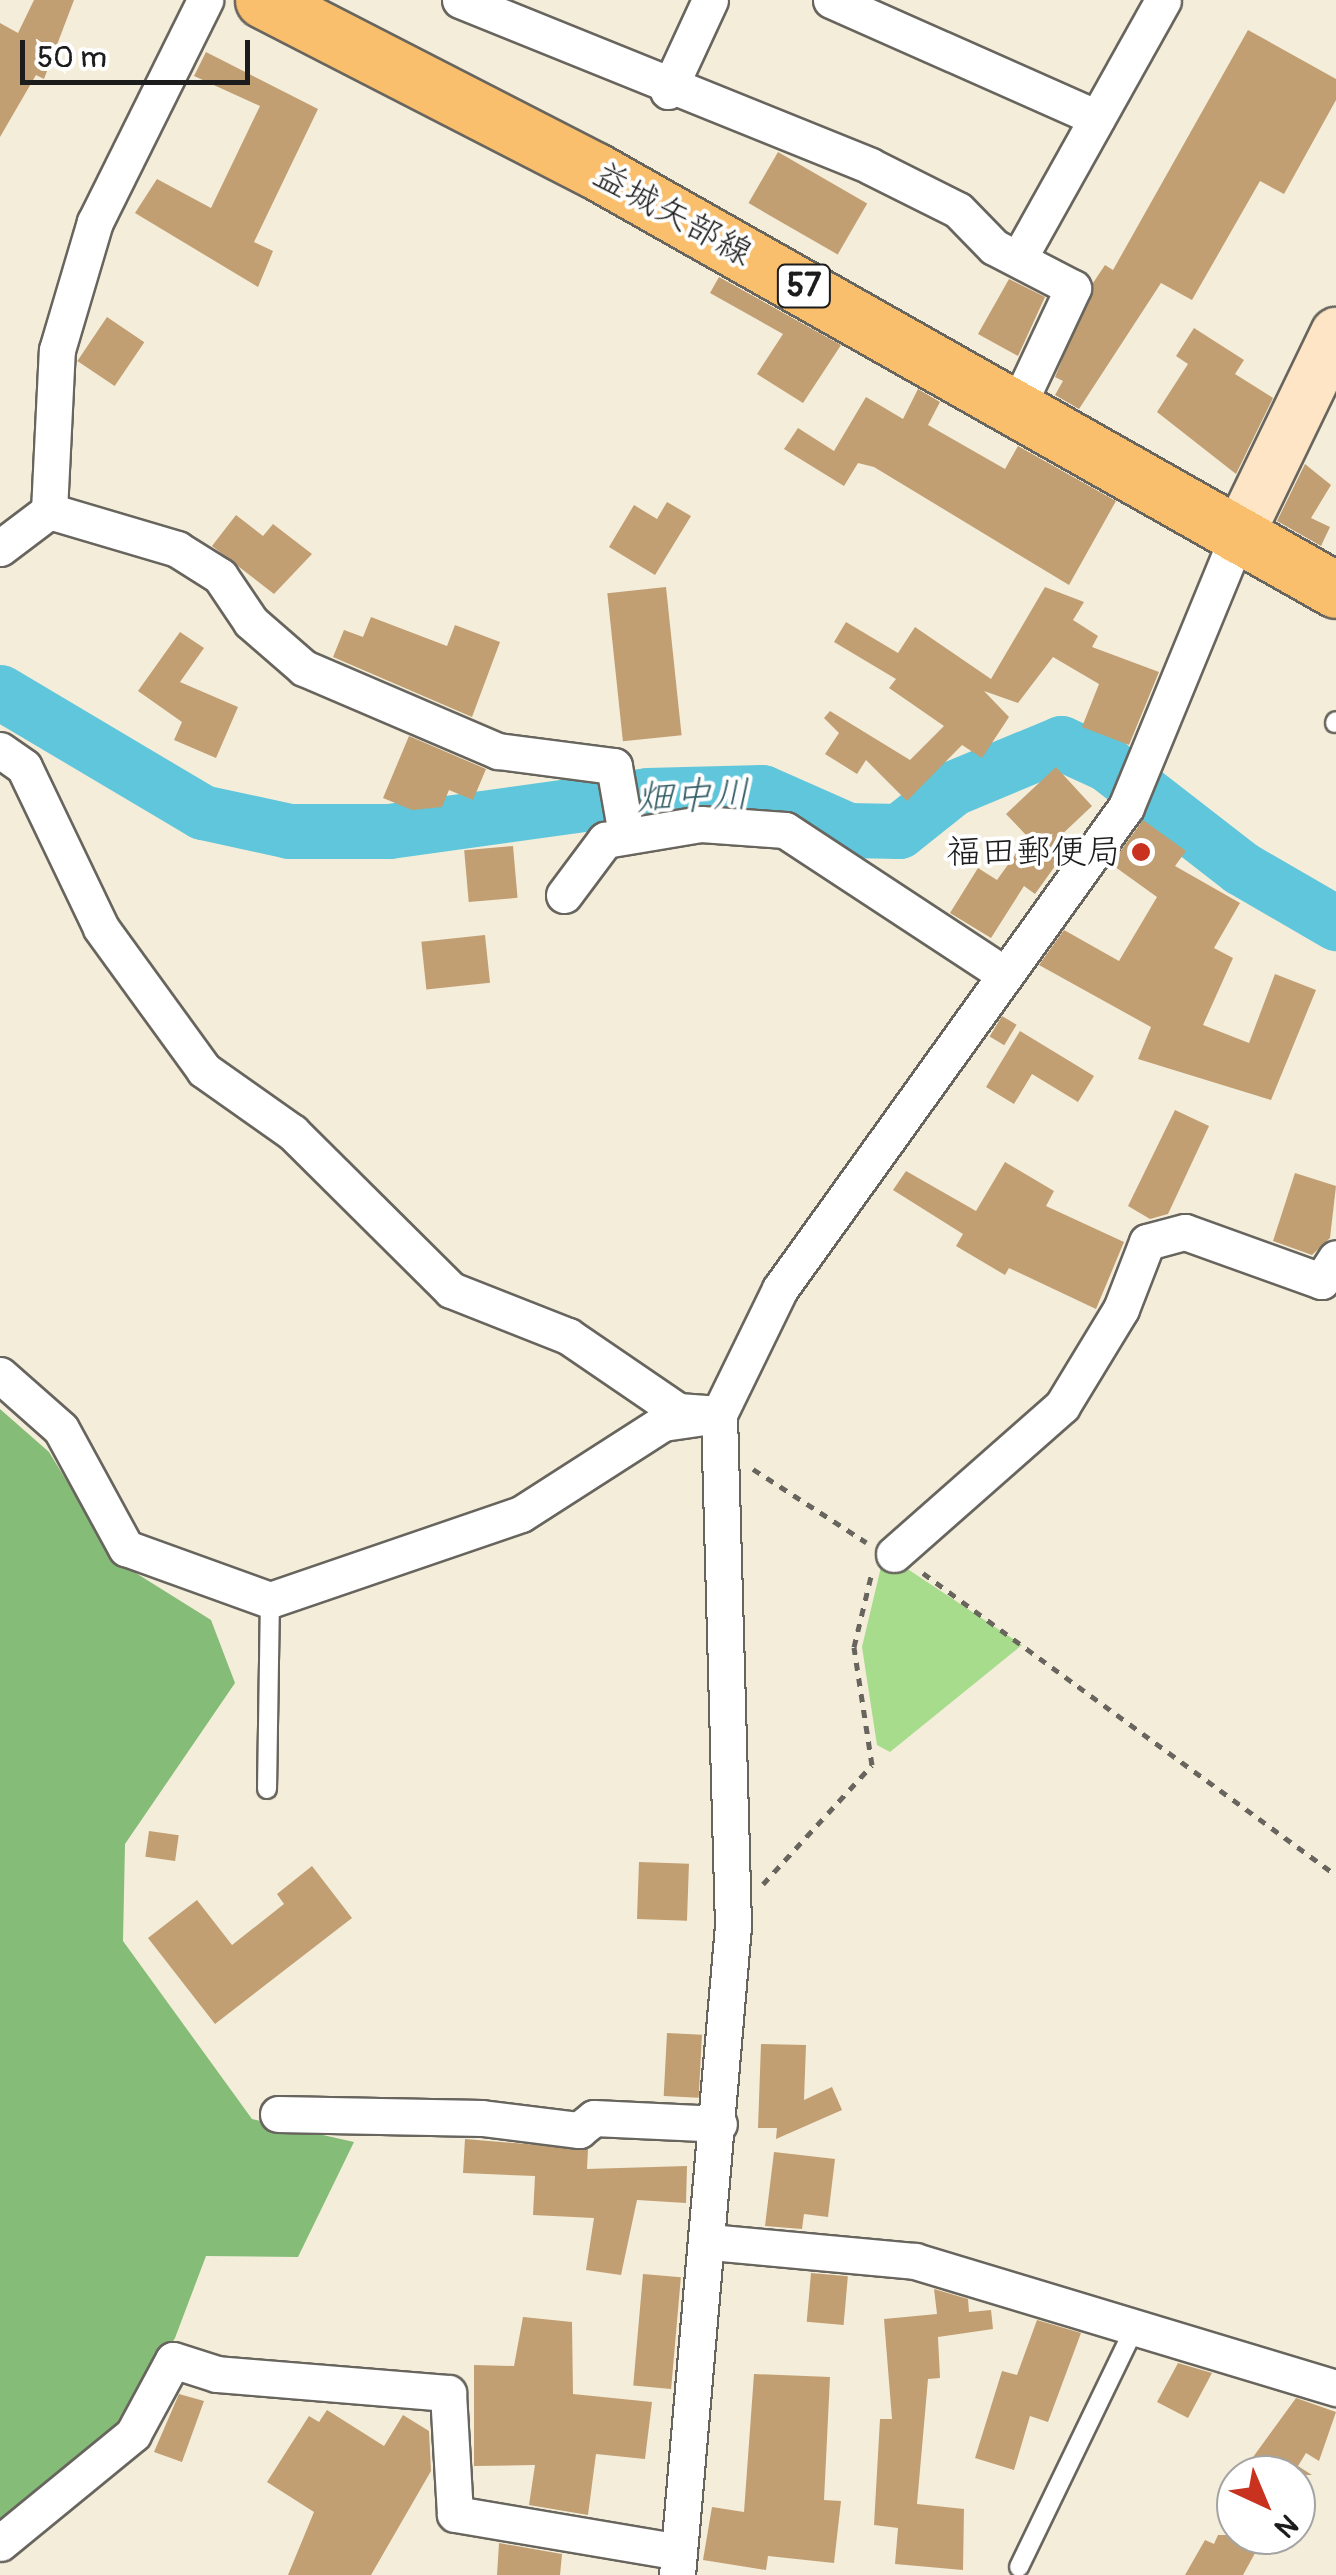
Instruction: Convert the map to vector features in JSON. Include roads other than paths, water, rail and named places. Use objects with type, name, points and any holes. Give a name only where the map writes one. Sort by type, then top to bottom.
[{"type":"main road","name":"益城矢部線","points":[[288,6],[613,180],[1237,538],[1336,590]]},
{"type":"street","points":[[49,511],[57,350],[95,222],[205,0]]},
{"type":"street","points":[[460,0],[668,91],[870,166],[958,210],[1020,258],[1072,288],[1016,409]]},
{"type":"street","points":[[668,91],[710,0]]},
{"type":"street","points":[[830,0],[1097,118]]},
{"type":"street","points":[[1020,258],[1163,0]]},
{"type":"street","points":[[0,2542],[133,2434],[173,2360],[217,2374],[448,2393],[455,2514],[678,2564],[710,2242],[733,1926],[719,1414],[780,1289],[1126,807],[1155,754],[1237,538],[1336,333]]},
{"type":"street","points":[[0,548],[49,511]]},
{"type":"street","points":[[49,511],[178,550],[220,576],[251,622],[304,668],[498,752],[596,758],[624,784],[626,828]]},
{"type":"street","points":[[0,750],[24,767],[102,928],[204,1070],[292,1132],[451,1290],[568,1336],[678,1411],[719,1414]]},
{"type":"street","points":[[564,895],[605,840],[626,828],[701,824],[784,830],[1004,973]]},
{"type":"street","points":[[886,1551],[1062,1406],[1121,1308],[1147,1242],[1185,1232],[1322,1281],[1336,1258]]},
{"type":"street","points":[[0,1376],[60,1429],[126,1548],[270,1600],[521,1514],[663,1423],[719,1414]]},
{"type":"street","points":[[278,2114],[482,2118],[579,2130],[594,2118],[719,2124]]},
{"type":"street","points":[[710,2242],[916,2261],[1336,2388]]},
{"type":"lane","points":[[267,1789],[270,1600]]},
{"type":"lane","points":[[1019,2567],[1135,2327]]},
{"type":"waterway","name":"畑中川","points":[[0,692],[202,812],[289,831],[389,831],[647,795],[762,792],[848,830],[899,831],[953,788],[1061,743],[1107,764],[1241,868],[1336,923]]},
{"type":"place","name":"福田郵便局","points":[[1141,852]]}]
